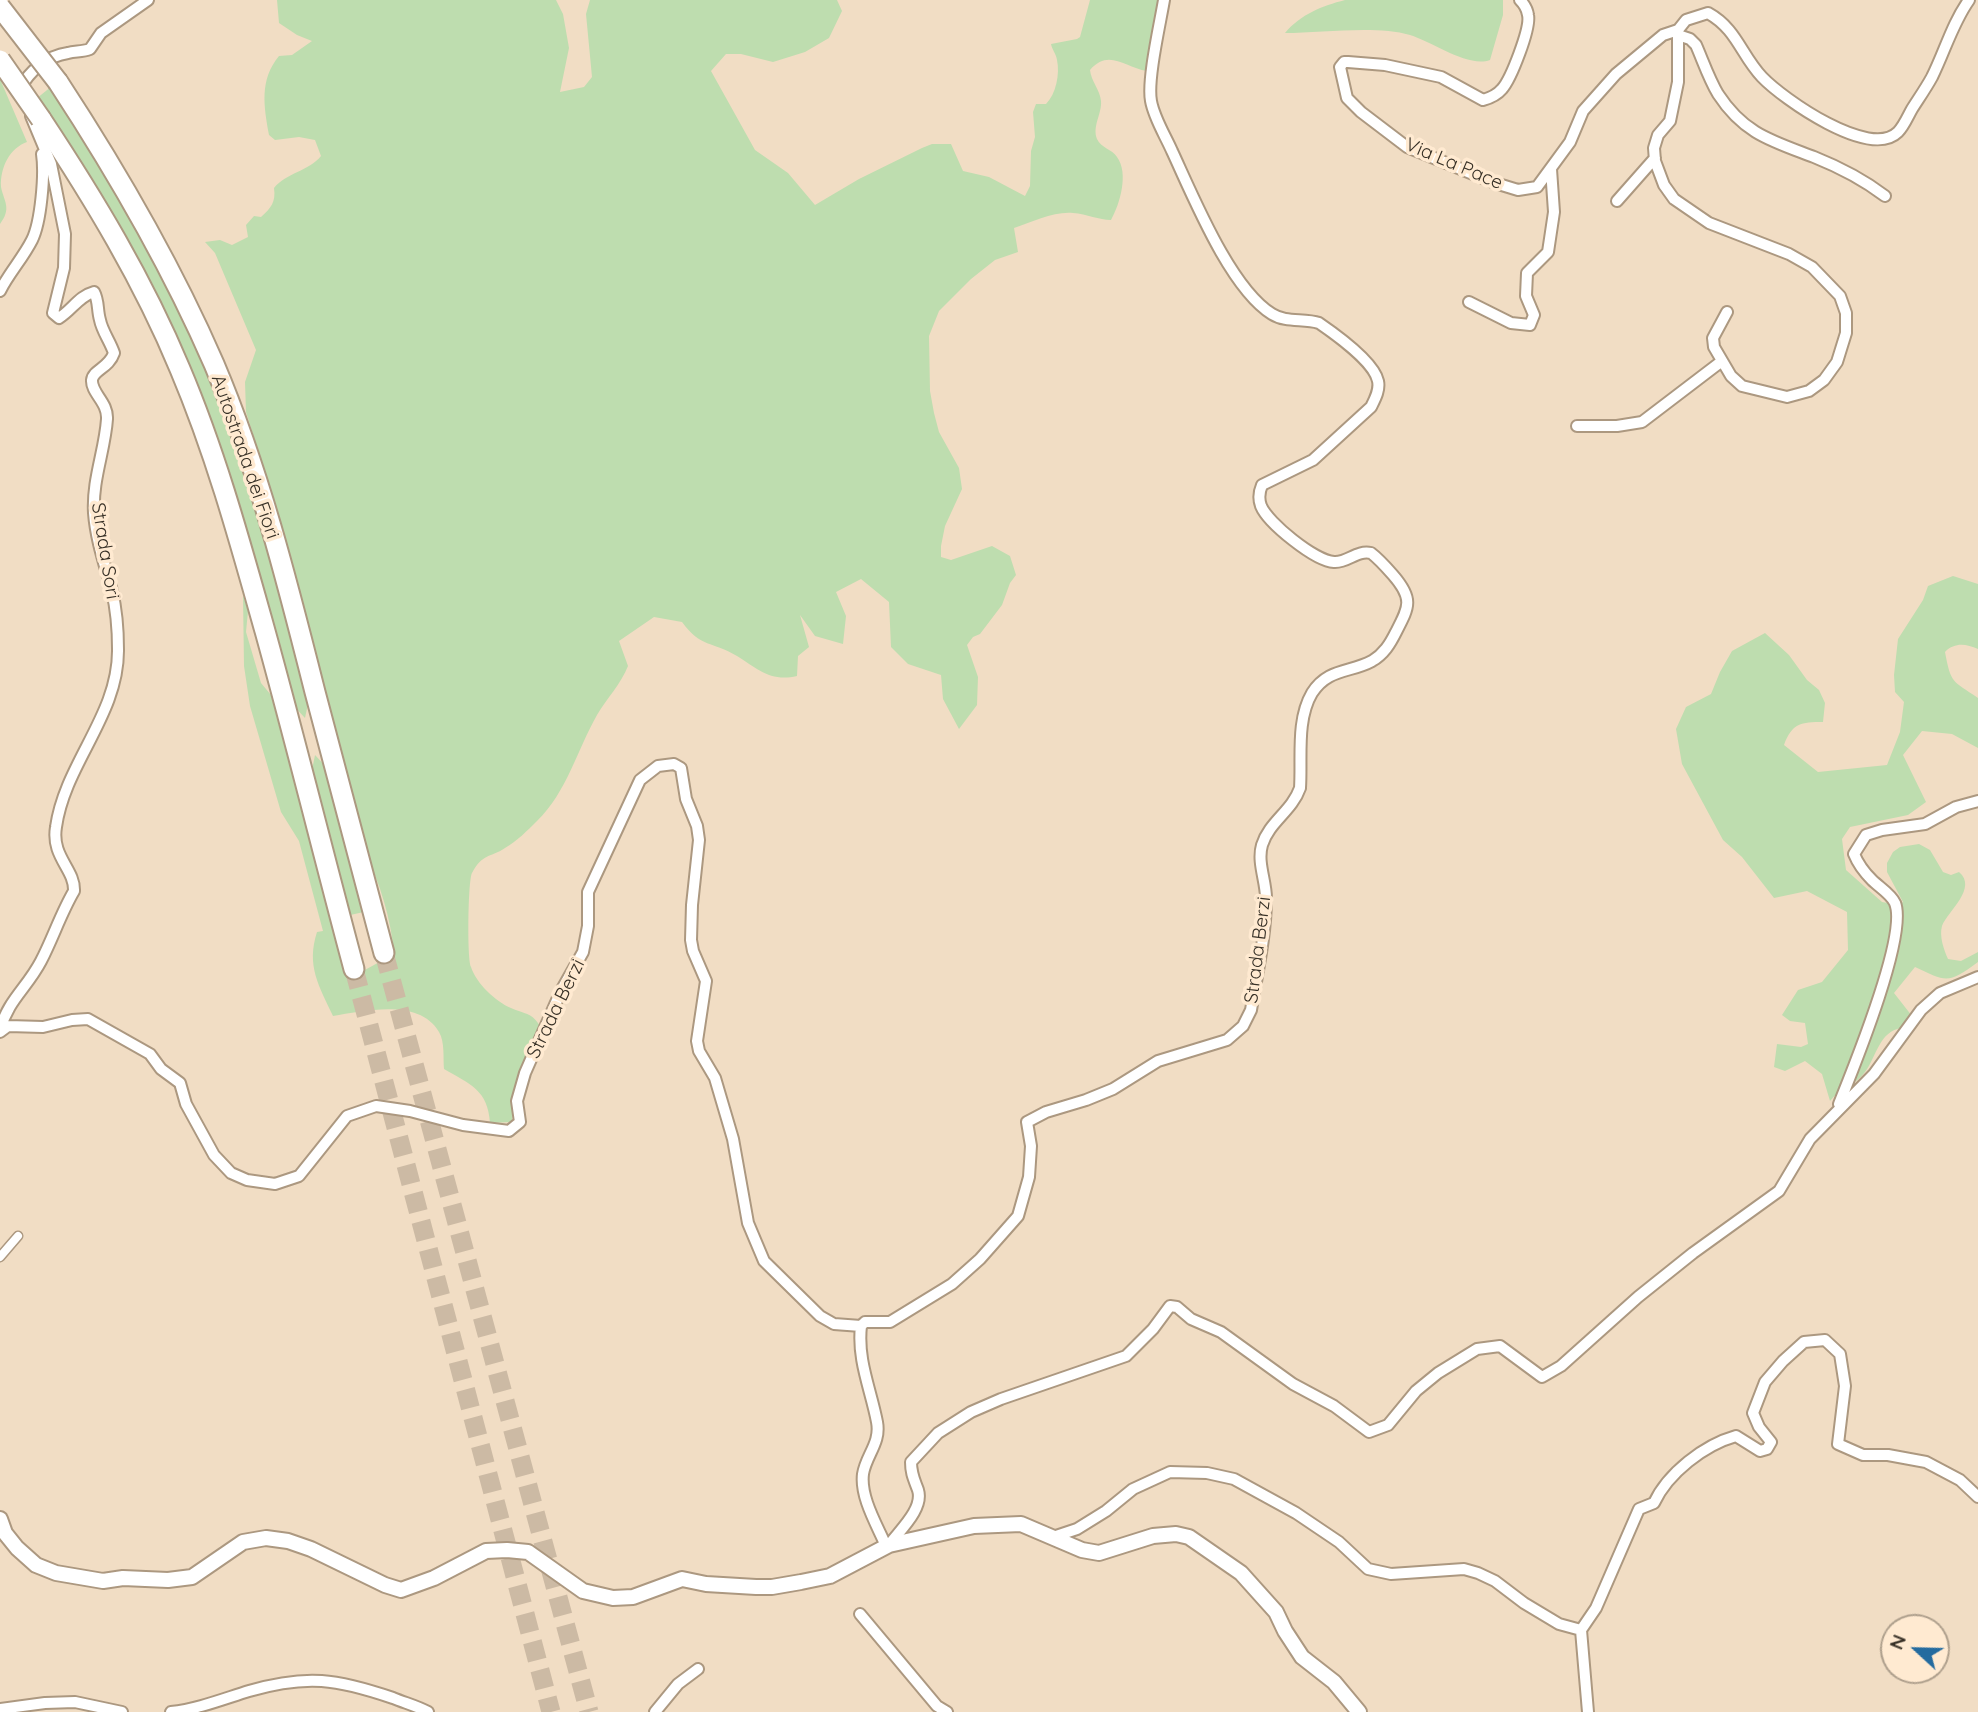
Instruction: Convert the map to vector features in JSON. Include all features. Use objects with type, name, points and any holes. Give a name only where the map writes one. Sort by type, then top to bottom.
[{"type":"highway","name":"Autostrada dei Fiori","points":[[0,7],[58,82],[107,158],[161,252],[198,329],[244,440],[294,611],[384,953]]},
{"type":"highway","name":"Autostrada dei Fiori","points":[[0,60],[77,173],[132,268],[174,354],[202,423],[240,539],[354,969]]},
{"type":"main road","points":[[0,1519],[5,1533],[36,1565],[57,1573],[103,1581],[192,1577],[243,1542],[266,1538],[288,1541],[311,1549],[401,1590],[434,1578],[485,1551],[507,1549],[528,1552],[583,1591],[613,1598],[633,1597],[682,1579],[706,1584],[756,1587],[801,1582],[830,1576],[887,1546],[948,1530],[1004,1523],[1021,1524],[1082,1550],[1100,1553],[1153,1536],[1176,1534],[1189,1537],[1221,1558],[1258,1590],[1276,1612],[1302,1657],[1334,1682],[1359,1712]]},
{"type":"street","name":"Strada Sori","points":[[0,1031],[5,1011],[28,984],[42,960],[74,891],[74,883],[55,846],[55,827],[74,770],[108,704],[118,650],[113,594],[101,552],[94,512],[96,476],[107,417],[104,402],[93,386],[92,379],[107,366],[114,353],[107,332],[100,323],[94,292],[80,299],[68,313],[59,318],[53,313],[64,268],[65,234],[51,164],[31,116],[21,102],[20,91],[25,80],[38,66],[55,56],[90,49],[101,33],[148,0]]},
{"type":"street","name":"Strada Berzi","points":[[0,1031],[8,1026],[43,1027],[88,1019],[150,1054],[161,1069],[180,1083],[186,1104],[214,1155],[231,1173],[247,1180],[275,1184],[299,1176],[348,1116],[376,1106],[410,1111],[463,1125],[509,1130],[520,1122],[517,1101],[524,1073],[561,991],[583,952],[588,926],[588,892],[640,780],[658,766],[674,764],[681,768],[686,799],[697,826],[699,840],[691,940],[706,981],[697,1041],[699,1051],[715,1078],[733,1139],[748,1223],[764,1261],[820,1316],[834,1324],[861,1326],[865,1322],[890,1322],[952,1284],[980,1259],[1018,1216],[1029,1177],[1031,1146],[1027,1122],[1046,1112],[1113,1089],[1158,1061],[1227,1040],[1236,1033],[1248,1018],[1257,973],[1266,900],[1260,851],[1266,834],[1293,804],[1300,788],[1302,726],[1308,701],[1329,676],[1367,663],[1382,654],[1389,646],[1408,604],[1406,589],[1371,553],[1358,553],[1335,562],[1329,561],[1296,542],[1269,519],[1260,503],[1259,491],[1267,482],[1322,454],[1371,407],[1378,388],[1376,376],[1367,363],[1319,323],[1285,319],[1270,313],[1240,281],[1219,246],[1192,194],[1152,104],[1151,88],[1164,0]]},
{"type":"street","name":"Via La Pace","points":[[1520,0],[1529,17],[1519,52],[1503,88],[1493,97],[1483,100],[1441,77],[1385,65],[1344,62],[1340,67],[1347,98],[1407,147],[1495,183],[1518,190],[1537,187],[1570,142],[1583,111],[1616,74],[1663,35],[1678,32],[1686,20],[1708,13],[1721,20],[1738,40],[1759,74],[1771,86],[1820,120],[1862,137],[1888,138],[1898,132],[1932,75],[1956,18],[1969,0]]},
{"type":"street","points":[[1678,32],[1678,82],[1670,121],[1658,135],[1654,148],[1664,185],[1674,199],[1709,223],[1789,254],[1812,267],[1840,296],[1846,313],[1846,333],[1838,362],[1824,380],[1809,391],[1787,397],[1742,386],[1731,376],[1714,348],[1713,338],[1727,312]]},
{"type":"street","points":[[1678,32],[1696,45],[1717,93],[1745,125],[1783,147],[1816,158],[1869,183],[1885,196]]},
{"type":"street","points":[[0,291],[10,271],[33,239],[44,169],[41,145]]},
{"type":"street","points":[[1617,201],[1655,158]]},
{"type":"street","points":[[1469,302],[1511,323],[1530,325],[1534,315],[1526,296],[1527,273],[1548,252],[1554,212],[1551,169]]},
{"type":"street","points":[[1577,426],[1617,426],[1642,422],[1722,361]]},
{"type":"street","points":[[1837,1110],[1865,1040],[1897,923],[1893,899],[1870,878],[1854,854],[1866,835],[1924,824],[1956,807],[1978,801]]},
{"type":"street","points":[[887,1546],[919,1503],[919,1492],[911,1476],[911,1462],[938,1433],[971,1412],[1001,1399],[1126,1356],[1153,1329],[1170,1306],[1177,1307],[1191,1319],[1240,1343],[1293,1384],[1334,1406],[1369,1432],[1388,1425],[1416,1391],[1438,1373],[1477,1349],[1500,1346],[1542,1377],[1561,1366],[1638,1297],[1693,1253],[1779,1191],[1810,1139],[1874,1074],[1921,1010],[1940,993],[1978,977]]},
{"type":"street","points":[[0,1257],[18,1236]]},
{"type":"street","points":[[861,1326],[862,1359],[878,1436],[864,1469],[862,1482],[887,1546]]},
{"type":"street","points":[[1588,1712],[1581,1630],[1596,1608],[1639,1510],[1654,1503],[1674,1472],[1725,1439],[1736,1436],[1760,1451],[1767,1450],[1771,1442],[1759,1427],[1753,1413],[1765,1382],[1804,1342],[1825,1340],[1840,1354],[1845,1386],[1838,1444],[1863,1455],[1888,1455],[1927,1462],[1960,1480],[1978,1497]]},
{"type":"street","points":[[1053,1536],[1077,1529],[1106,1511],[1133,1489],[1170,1472],[1207,1473],[1234,1479],[1296,1513],[1339,1542],[1368,1569],[1391,1574],[1464,1569],[1478,1573],[1559,1624],[1581,1630]]},
{"type":"street","points":[[860,1614],[937,1706],[947,1712]]},
{"type":"street","points":[[655,1712],[678,1684],[698,1669]]},
{"type":"street","points":[[171,1712],[195,1709],[252,1690],[298,1680],[321,1679],[380,1694],[428,1712]]},
{"type":"street","points":[[0,1709],[75,1702],[91,1704],[93,1710],[121,1712]]},
{"type":"green space","points":[[277,0],[556,0],[563,14],[569,48],[560,92],[584,87],[592,77],[586,14],[590,0],[837,0],[842,11],[829,38],[805,52],[773,62],[741,54],[726,54],[711,71],[755,150],[788,173],[815,205],[859,179],[932,144],[951,144],[963,171],[989,177],[1025,196],[1030,186],[1031,151],[1035,137],[1033,112],[1036,104],[1046,104],[1055,89],[1058,66],[1051,44],[1080,37],[1090,0],[1159,0],[1147,71],[1111,60],[1104,60],[1090,70],[1101,101],[1097,139],[1117,157],[1122,171],[1120,197],[1111,220],[1066,213],[1014,228],[1018,252],[995,260],[971,279],[939,311],[929,336],[930,391],[934,413],[939,432],[959,468],[962,489],[945,526],[941,557],[951,560],[992,546],[1010,556],[1016,575],[1002,605],[980,634],[973,637],[967,645],[978,677],[977,705],[959,729],[943,699],[941,675],[908,664],[891,647],[889,602],[861,579],[836,592],[846,616],[843,644],[815,636],[800,615],[809,647],[798,656],[797,676],[779,677],[765,673],[728,651],[701,640],[682,622],[654,617],[619,641],[628,666],[597,715],[556,797],[518,839],[480,862],[472,873],[469,903],[471,967],[493,997],[531,1016],[541,1027],[514,1099],[512,1122],[490,1123],[486,1103],[476,1089],[444,1069],[441,1036],[430,1021],[418,1014],[390,1009],[333,1016],[314,966],[317,932],[323,931],[299,841],[281,812],[250,706],[244,666],[243,595],[248,611],[246,632],[261,683],[271,695],[293,777],[301,790],[344,969],[346,975],[363,971],[394,954],[390,927],[380,889],[365,852],[267,479],[246,412],[245,382],[256,350],[215,253],[205,242],[220,240],[232,245],[248,237],[246,225],[254,216],[261,217],[270,208],[274,188],[321,156],[315,140],[299,137],[275,140],[269,135],[265,104],[268,75],[279,56],[292,55],[312,41],[279,23]]},
{"type":"green space","points":[[1345,0],[1503,0],[1503,15],[1490,60],[1481,62],[1396,32],[1365,30],[1285,33],[1312,12]]},
{"type":"green space","points":[[0,79],[27,142],[11,154],[4,166],[1,187],[6,214],[0,224]]},
{"type":"green space","points":[[52,86],[87,137],[181,308],[241,454],[309,699],[305,718],[291,703],[209,423],[36,99]]},
{"type":"green space","points":[[1953,576],[1978,584],[1978,649],[1961,645],[1945,652],[1951,676],[1978,698],[1978,748],[1952,734],[1922,731],[1903,755],[1926,802],[1908,815],[1850,827],[1842,839],[1846,870],[1882,902],[1899,905],[1903,902],[1887,872],[1887,863],[1893,852],[1900,847],[1919,844],[1930,850],[1943,872],[1951,875],[1959,872],[1964,878],[1964,892],[1942,926],[1942,943],[1948,959],[1961,961],[1978,952],[1978,962],[1960,974],[1947,978],[1934,976],[1915,967],[1894,993],[1912,1016],[1902,1028],[1894,1030],[1883,1039],[1861,1076],[1830,1101],[1822,1074],[1805,1061],[1785,1071],[1774,1067],[1777,1044],[1801,1047],[1808,1044],[1805,1023],[1790,1021],[1782,1015],[1798,990],[1822,982],[1848,950],[1847,912],[1807,891],[1774,898],[1742,857],[1723,840],[1682,764],[1676,729],[1686,707],[1711,694],[1732,651],[1765,633],[1789,655],[1807,680],[1819,690],[1825,703],[1823,722],[1798,725],[1790,732],[1784,745],[1818,772],[1887,765],[1900,732],[1904,702],[1895,692],[1898,639],[1923,600],[1928,586]]},
{"type":"green space","points":[[315,755],[329,770],[368,911],[346,916],[311,775]]},
{"type":"tunnel","points":[[384,953],[589,1712]]},
{"type":"tunnel","points":[[354,969],[551,1712]]}]
